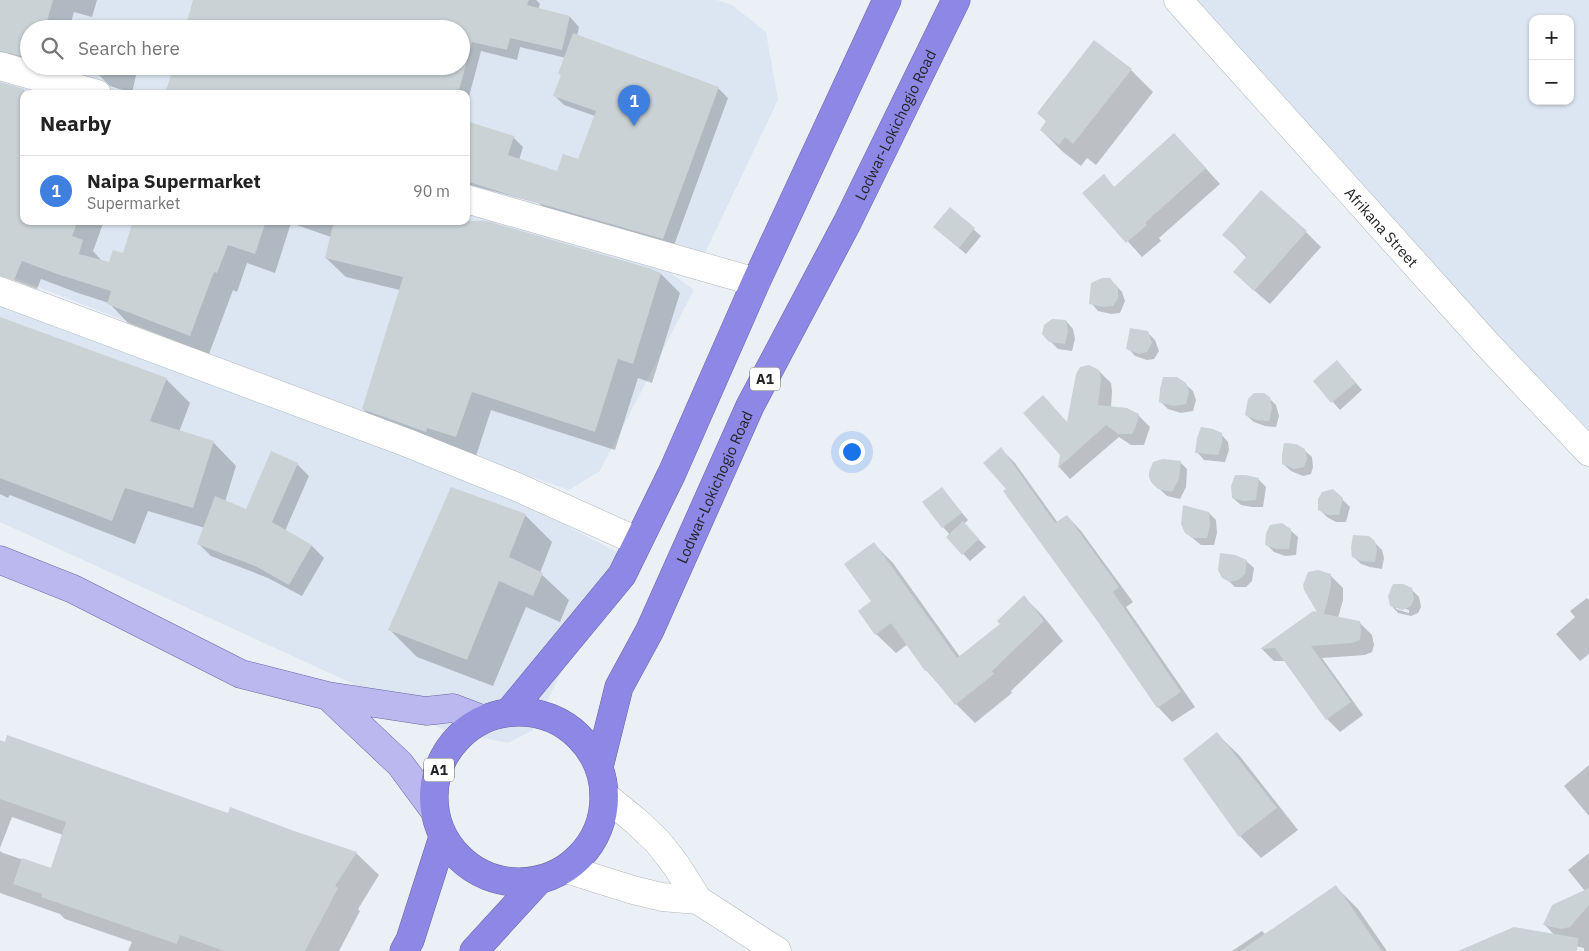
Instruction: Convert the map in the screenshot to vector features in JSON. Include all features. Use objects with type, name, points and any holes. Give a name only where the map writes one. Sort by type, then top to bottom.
[{"type":"highway","points":[[509,712],[622,575],[672,473],[756,282],[887,0]]},
{"type":"highway","name":"Lodwar-Lokichogio Road","points":[[599,767],[619,687],[650,630],[750,406],[847,223],[956,0]]},
{"type":"highway","name":"A1","points":[[509,712],[537,713],[562,724],[584,742],[599,767],[604,796],[600,824],[587,850],[566,869],[539,880],[510,882],[482,874],[460,858],[443,836],[434,810],[434,783],[443,757],[460,735],[482,719],[509,712]]},
{"type":"highway","points":[[404,951],[410,940],[443,836]]},
{"type":"highway","name":"A1","points":[[474,951],[539,880]]},
{"type":"main road","points":[[0,560],[73,590],[241,674],[328,696],[426,712],[453,708],[482,719]]},
{"type":"main road","points":[[328,696],[400,764],[434,810]]},
{"type":"street","name":"Afrikana Street","points":[[1178,0],[1481,337],[1589,452]]},
{"type":"street","points":[[0,66],[20,72]]},
{"type":"street","points":[[31,75],[83,90]]},
{"type":"street","points":[[470,200],[756,282]]},
{"type":"street","points":[[0,291],[405,442],[517,487],[637,541]]},
{"type":"street","points":[[604,796],[637,822],[658,842],[698,900],[777,951]]},
{"type":"street","points":[[566,869],[662,897],[698,900]]},
{"type":"shaded area","points":[[0,0],[717,0],[732,5],[766,32],[778,100],[705,253],[663,247],[470,191],[470,90],[115,90],[49,75],[470,75],[470,20],[20,20],[20,66],[0,60]]},
{"type":"shaded area","points":[[1189,0],[1589,0],[1589,431],[1510,348]]},
{"type":"shaded area","points":[[0,76],[49,90],[20,90],[20,225],[470,225],[470,207],[656,262],[694,290],[600,471],[569,490],[442,446],[0,272]]},
{"type":"shaded area","points":[[0,303],[511,497],[619,553],[533,730],[508,743],[444,730],[347,681],[0,522]]},
{"type":"building","points":[[0,0],[53,0],[47,20],[20,20],[20,56],[0,51]]},
{"type":"building","points":[[193,0],[529,0],[527,5],[570,16],[562,50],[510,38],[507,50],[472,42],[470,49],[470,20],[187,20]]},
{"type":"building","points":[[573,33],[719,87],[663,239],[470,182],[470,122],[514,136],[508,155],[557,171],[563,154],[578,159],[596,111],[553,96],[561,75],[558,74]]},
{"type":"building","points":[[1094,40],[1132,69],[1073,144],[1065,137],[1059,145],[1040,130],[1046,121],[1037,113]]},
{"type":"building","points":[[171,75],[463,75],[459,90],[166,90]]},
{"type":"building","points":[[0,82],[24,89],[20,90],[20,225],[76,225],[72,236],[83,240],[79,254],[109,262],[113,250],[123,253],[132,225],[265,225],[255,254],[228,245],[217,273],[214,272],[190,336],[107,304],[111,291],[22,261],[14,280],[0,276]]},
{"type":"building","points":[[1174,133],[1206,168],[1145,223],[1147,225],[1126,243],[1082,193],[1104,174],[1114,187]]},
{"type":"building","points":[[1261,190],[1307,231],[1254,291],[1233,272],[1247,256],[1222,235]]},
{"type":"building","points":[[950,207],[975,228],[959,248],[933,227]]},
{"type":"building","points":[[470,221],[487,221],[661,273],[633,364],[618,359],[595,432],[472,392],[456,437],[427,428],[426,432],[362,409],[403,277],[325,258],[333,225],[470,225]]},
{"type":"building","points":[[1102,278],[1110,278],[1118,288],[1118,298],[1113,306],[1103,307],[1089,304],[1091,283]]},
{"type":"building","points":[[0,317],[167,378],[150,421],[214,441],[193,508],[125,488],[112,521],[0,478]]},
{"type":"building","points":[[1052,319],[1066,320],[1068,331],[1065,344],[1049,342],[1042,334],[1044,325]]},
{"type":"building","points":[[1130,328],[1148,331],[1152,343],[1147,352],[1139,354],[1126,349]]},
{"type":"building","points":[[1337,360],[1356,383],[1331,403],[1313,381]]},
{"type":"building","points":[[1089,365],[1099,370],[1101,379],[1098,405],[1127,408],[1139,414],[1136,426],[1132,434],[1118,434],[1106,425],[1058,468],[1060,455],[1023,413],[1043,395],[1067,422],[1076,374],[1080,367]]},
{"type":"building","points":[[1163,377],[1177,377],[1186,383],[1189,392],[1186,404],[1173,406],[1159,402]]},
{"type":"building","points":[[1254,393],[1264,393],[1270,397],[1272,408],[1269,421],[1257,420],[1245,415],[1248,399]]},
{"type":"building","points":[[1201,427],[1222,433],[1222,443],[1218,455],[1195,453]]},
{"type":"building","points":[[1284,443],[1296,444],[1305,449],[1307,459],[1304,467],[1294,469],[1282,464]]},
{"type":"building","points":[[1001,447],[1055,523],[1067,515],[1119,587],[1113,592],[1181,692],[1157,708],[1098,622],[1003,491],[1006,489],[983,463]]},
{"type":"building","points":[[271,451],[298,463],[272,522],[312,545],[289,585],[255,566],[197,544],[215,496],[246,509]]},
{"type":"building","points":[[1163,459],[1181,461],[1179,479],[1172,492],[1158,489],[1149,477],[1153,462]]},
{"type":"building","points":[[1235,475],[1259,478],[1256,500],[1244,501],[1232,498],[1231,486]]},
{"type":"building","points":[[451,487],[526,514],[509,557],[543,573],[533,596],[499,581],[467,660],[388,630]]},
{"type":"building","points":[[942,487],[962,513],[942,528],[922,502]]},
{"type":"building","points":[[1333,489],[1343,498],[1339,515],[1328,515],[1318,510],[1318,499],[1322,492]]},
{"type":"building","points":[[1183,505],[1209,512],[1210,525],[1207,538],[1193,538],[1185,533],[1181,524]]},
{"type":"building","points":[[963,521],[979,539],[962,555],[946,537]]},
{"type":"building","points":[[1282,523],[1291,529],[1289,549],[1277,549],[1265,545],[1266,533],[1270,525]]},
{"type":"building","points":[[1353,535],[1369,536],[1375,541],[1377,550],[1375,562],[1361,561],[1352,557]]},
{"type":"building","points":[[874,542],[957,658],[1000,624],[997,621],[1024,595],[1044,621],[992,671],[994,674],[955,705],[927,670],[925,671],[891,623],[875,635],[858,611],[871,601],[844,564]]},
{"type":"building","points":[[1220,553],[1235,555],[1247,560],[1245,574],[1238,580],[1230,582],[1222,578],[1218,570]]},
{"type":"building","points":[[1318,570],[1331,574],[1331,586],[1324,614],[1360,621],[1361,631],[1360,640],[1352,643],[1311,646],[1351,702],[1326,720],[1275,648],[1260,649],[1313,611],[1317,612],[1303,585],[1308,572]]},
{"type":"building","points":[[1393,584],[1403,584],[1412,588],[1414,599],[1411,606],[1403,610],[1390,606],[1388,596]]},
{"type":"building","points":[[1217,732],[1277,808],[1239,837],[1183,759]]},
{"type":"building","points":[[7,735],[228,813],[230,807],[357,852],[335,886],[338,888],[305,951],[224,951],[180,935],[177,944],[41,897],[42,894],[13,884],[22,858],[51,868],[66,822],[0,799],[0,740],[5,742]]},
{"type":"building","points":[[1336,885],[1382,951],[1240,951]]},
{"type":"building","points":[[1589,888],[1589,905],[1570,927],[1561,929],[1543,925],[1552,905]]},
{"type":"building","points":[[1514,927],[1578,938],[1577,951],[1458,951]]},
{"type":"place","name":"Naipa Supermarket","points":[[634,126]]}]
